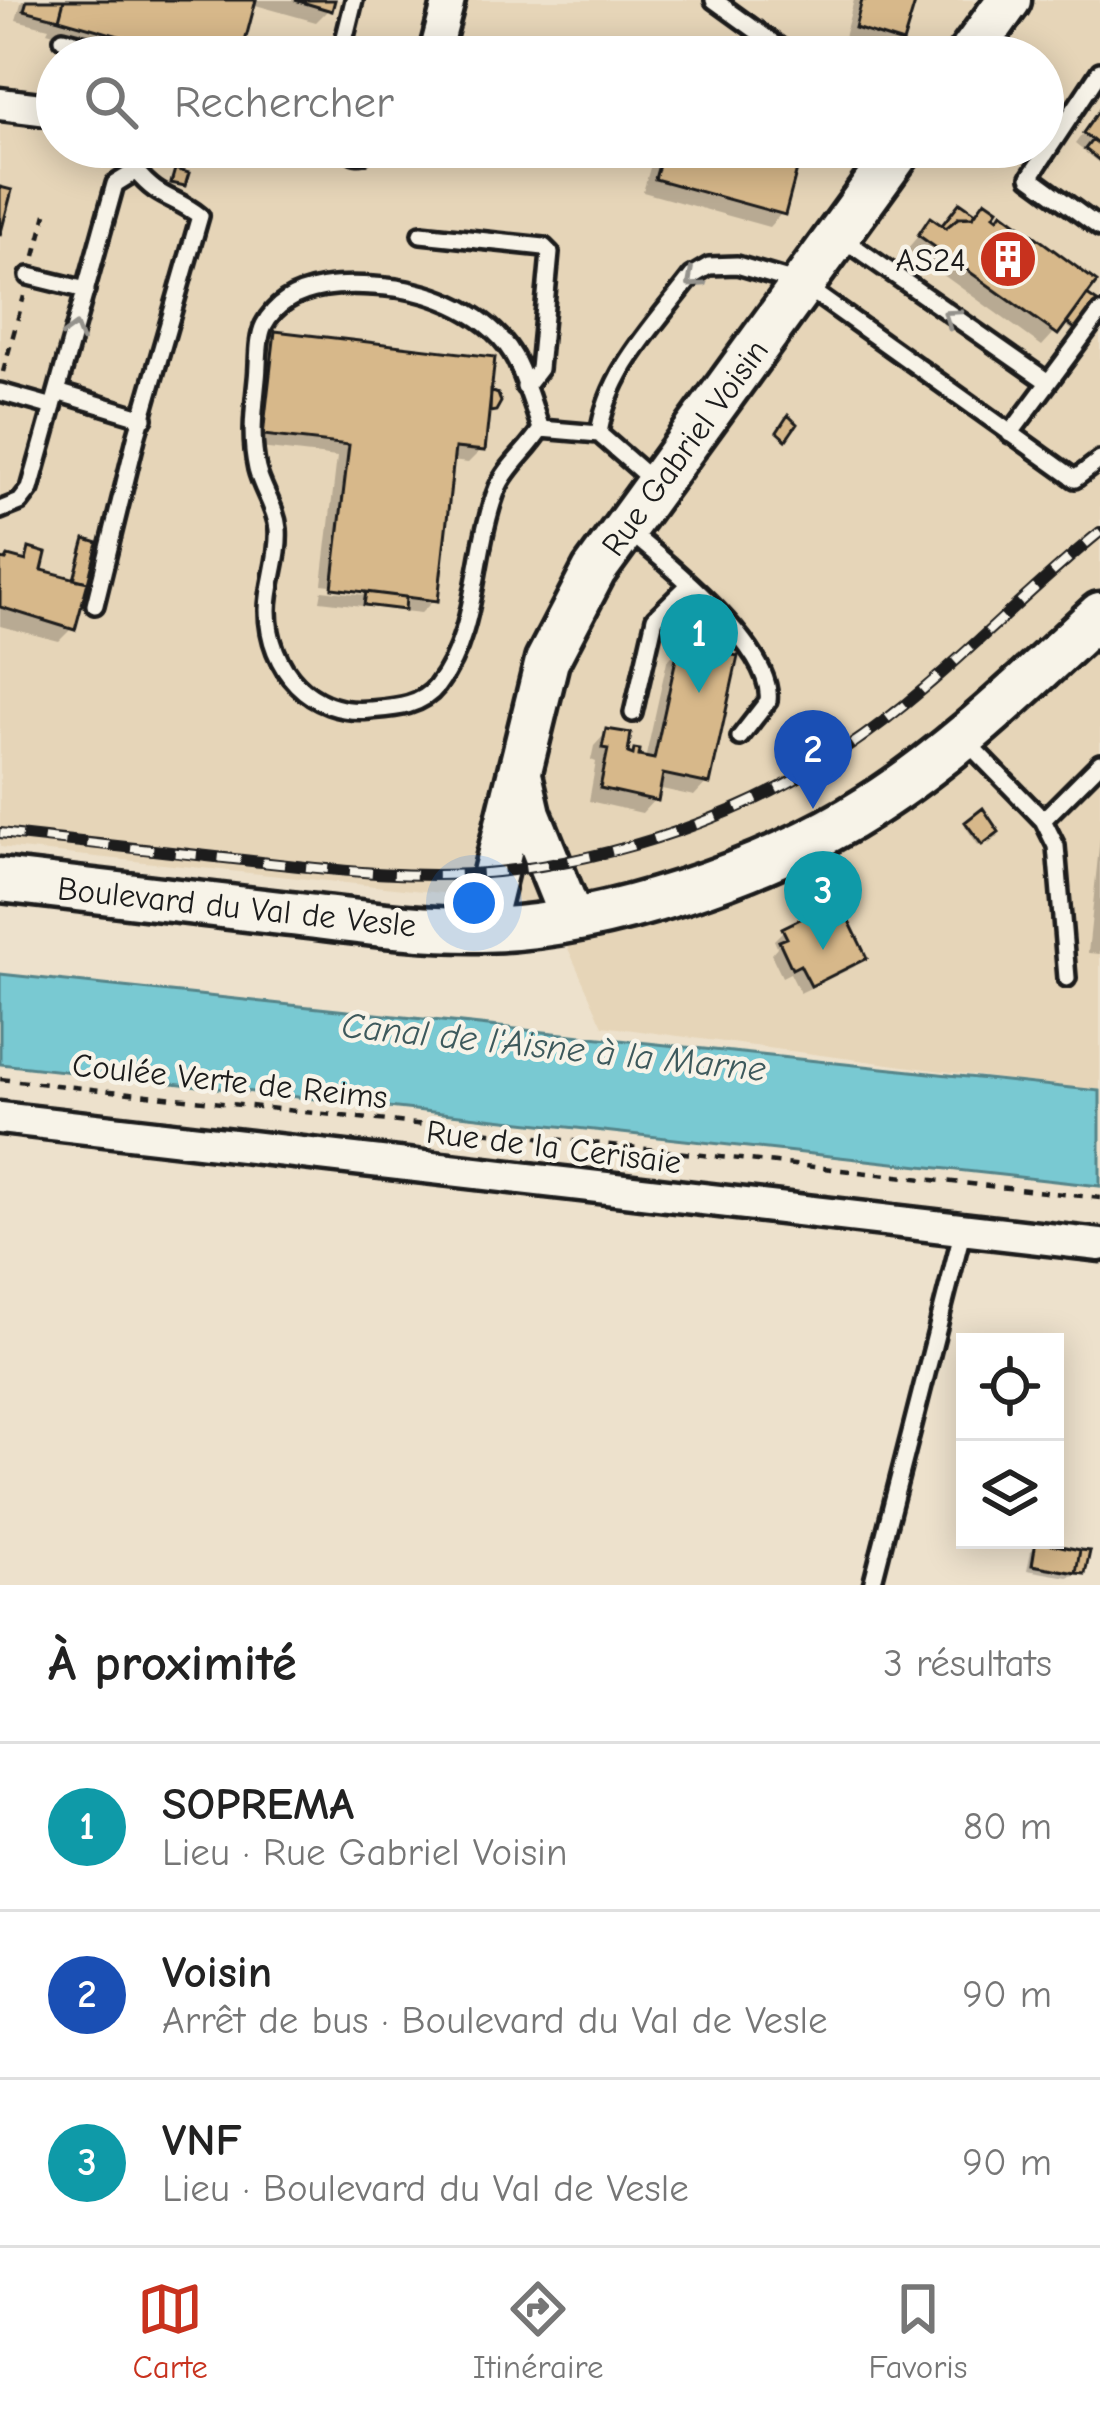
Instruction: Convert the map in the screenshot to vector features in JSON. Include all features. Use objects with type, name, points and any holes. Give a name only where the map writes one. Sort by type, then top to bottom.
[{"type":"street","points":[[440,36],[449,0]]},
{"type":"street","points":[[983,36],[1009,0]]},
{"type":"street","points":[[0,104],[36,108]]},
{"type":"street","name":"Rue Gabriel Voisin","points":[[481,930],[556,638],[594,571],[887,168]]},
{"type":"street","name":"Boulevard du Val de Vesle","points":[[0,880],[320,917],[481,930],[571,918],[686,891],[805,843],[870,807],[964,739],[1100,614]]},
{"type":"street","name":"Rue Gabriel Voisin","points":[[520,774],[529,814],[571,918]]},
{"type":"street","name":"Rue de la Cerisaie","points":[[0,1118],[1100,1245]]},
{"type":"lane","points":[[345,36],[354,0]]},
{"type":"lane","points":[[714,0],[764,36]]},
{"type":"lane","points":[[1064,126],[1100,71]]},
{"type":"lane","points":[[0,510],[20,502],[30,489],[115,184],[137,168]]},
{"type":"lane","points":[[1036,168],[1030,177],[1100,227]]},
{"type":"lane","points":[[95,605],[200,216],[158,195],[136,171]]},
{"type":"lane","points":[[421,234],[544,247],[550,253],[539,370],[525,387]]},
{"type":"lane","points":[[838,236],[1048,382]]},
{"type":"lane","points":[[599,434],[602,406],[613,379],[692,276],[709,266],[736,265],[802,284],[1075,479],[1100,460]]},
{"type":"lane","points":[[29,276],[86,290]]},
{"type":"lane","points":[[362,284],[425,292],[457,304],[507,346],[541,429],[499,485],[462,637],[435,689],[406,706],[357,712],[321,705],[287,677],[271,639],[268,609],[279,533],[258,475],[252,436],[262,327],[277,310],[302,293],[362,284]]},
{"type":"lane","points":[[1010,434],[1100,313]]},
{"type":"lane","points":[[0,392],[144,418]]},
{"type":"lane","points":[[541,429],[599,434],[657,484]]},
{"type":"lane","points":[[625,528],[727,621],[765,668],[768,701],[740,737]]},
{"type":"lane","points":[[633,712],[655,618],[689,584]]},
{"type":"lane","points":[[964,739],[1043,820],[1055,846],[1067,978]]},
{"type":"lane","points":[[1043,820],[1100,763]]},
{"type":"lane","points":[[872,1585],[963,1229]]},
{"type":"path","name":"Coulée Verte de Reims","points":[[0,1079],[1100,1198]]},
{"type":"shaded area","points":[[0,0],[1100,0],[1100,1092],[603,1026],[548,904],[0,847]]},
{"type":"water","name":"Canal de l'Aisne à la Marne","points":[[0,974],[1100,1091],[1100,1186],[0,1064]]},
{"type":"building","points":[[27,0],[64,0],[59,19],[24,10]]},
{"type":"building","points":[[64,0],[256,0],[247,36],[119,36],[59,19]]},
{"type":"building","points":[[295,0],[335,0],[332,11]]},
{"type":"building","points":[[862,0],[916,0],[905,36],[881,36],[855,28]]},
{"type":"building","points":[[1100,109],[1100,146],[1083,133]]},
{"type":"building","points":[[1092,140],[1100,146],[1100,161],[1085,149]]},
{"type":"building","points":[[658,168],[797,168],[785,215],[655,179]]},
{"type":"building","points":[[175,169],[189,173],[185,186],[171,183]]},
{"type":"building","points":[[0,187],[12,190],[0,236]]},
{"type":"building","name":"AS24","points":[[985,200],[998,209],[994,215],[998,218],[1002,212],[1097,282],[1058,335],[918,235],[930,217],[946,228],[959,217],[973,217]]},
{"type":"building","points":[[960,202],[976,213],[946,228],[942,225]]},
{"type":"building","points":[[1087,295],[1099,303],[1078,331],[1067,323]]},
{"type":"building","points":[[275,331],[495,357],[485,451],[455,448],[438,601],[332,588],[349,445],[263,435]]},
{"type":"building","points":[[491,391],[501,402],[490,412]]},
{"type":"building","points":[[788,415],[797,424],[786,440],[777,432]]},
{"type":"building","points":[[85,539],[98,543],[88,582],[74,579]]},
{"type":"building","points":[[29,548],[46,553],[42,570],[88,582],[75,630],[0,607],[0,559],[8,556],[26,561]]},
{"type":"building","points":[[366,592],[406,597],[405,610],[364,605]]},
{"type":"building","points":[[679,645],[738,656],[710,784],[663,774],[658,801],[600,788],[608,749],[602,748],[606,729],[631,733],[628,753],[640,750],[639,756],[654,759]]},
{"type":"building","points":[[983,808],[999,832],[982,845],[965,822]]},
{"type":"building","points":[[839,900],[867,958],[811,986],[800,965],[792,969],[779,941],[787,938],[782,928]]},
{"type":"building","points":[[1035,1549],[1080,1550],[1076,1573],[1032,1565]]},
{"type":"building","points":[[1080,1550],[1090,1551],[1085,1574],[1076,1573]]},
{"type":"railway","points":[[0,833],[405,874],[497,872],[633,845],[764,795],[845,749],[912,699],[1100,532]]},
{"type":"place","name":"AS24","points":[[1008,259]]},
{"type":"place","name":"SOPREMA","points":[[699,693]]},
{"type":"place","name":"Voisin","points":[[813,809]]},
{"type":"place","name":"VNF","points":[[823,950]]}]
